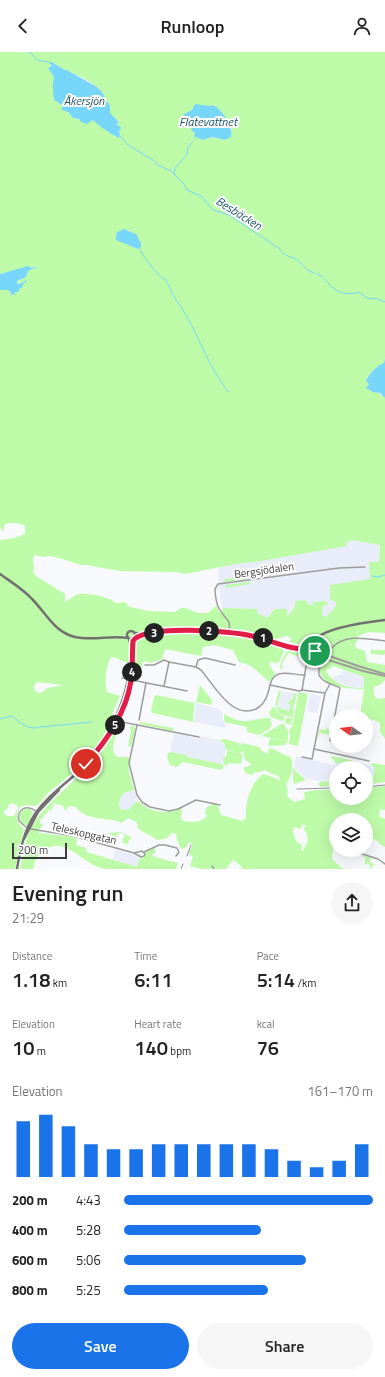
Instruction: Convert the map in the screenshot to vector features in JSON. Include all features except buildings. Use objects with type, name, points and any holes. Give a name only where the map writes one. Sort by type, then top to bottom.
[{"type":"main road","points":[[0,574],[29,595],[52,623],[64,633],[75,637],[84,638],[134,638],[146,634]]},
{"type":"main road","points":[[310,654],[309,648],[316,639],[322,635],[342,628],[385,620]]},
{"type":"main road","points":[[114,638],[131,631],[146,634],[186,630],[230,632],[253,636],[295,648],[310,654]]},
{"type":"main road","points":[[128,633],[131,648],[130,679]]},
{"type":"main road","points":[[17,869],[24,839],[38,812],[61,787],[86,764],[104,741],[126,700],[135,633]]},
{"type":"main road","points":[[310,654],[314,650],[316,642],[322,635]]},
{"type":"main road","points":[[295,648],[309,648],[314,650]]},
{"type":"street","name":"Bergsjödalen","points":[[230,632],[229,622],[220,612],[216,604],[215,589],[218,584],[365,566]]},
{"type":"street","points":[[336,709],[340,690],[339,687],[330,684],[319,675],[319,668],[330,650],[337,644],[351,639],[363,638],[385,641]]},
{"type":"street","points":[[314,650],[385,675]]},
{"type":"street","points":[[302,690],[310,654],[363,671],[385,675]]},
{"type":"street","points":[[196,668],[198,660],[203,658],[235,665]]},
{"type":"street","points":[[145,665],[154,665],[164,660],[202,670],[228,703],[241,710],[253,710],[261,705],[266,699],[274,676],[282,673],[305,675]]},
{"type":"street","points":[[164,686],[169,662]]},
{"type":"street","points":[[122,678],[187,691]]},
{"type":"street","points":[[139,720],[146,683]]},
{"type":"street","points":[[302,757],[312,760],[325,693],[330,684]]},
{"type":"street","points":[[270,685],[299,691],[302,690],[325,693]]},
{"type":"street","points":[[117,718],[122,722],[199,737]]},
{"type":"street","points":[[137,725],[129,764],[136,795],[142,802],[150,807],[169,811],[178,809],[191,801],[196,800],[220,805]]},
{"type":"street","points":[[314,749],[369,761]]},
{"type":"street","points":[[26,827],[19,821],[18,815],[20,811],[23,808],[28,807],[38,812]]},
{"type":"street","name":"Teleskopgatan","points":[[31,829],[73,836],[134,853],[143,857],[144,852]]},
{"type":"street","name":"Teleskopgatan","points":[[134,853],[144,852],[156,846],[165,845],[177,848],[179,852],[176,856]]},
{"type":"street","points":[[372,857],[385,864]]},
{"type":"shaded area","points":[[351,540],[380,545],[379,562],[370,562],[371,579],[336,602],[336,606],[326,617],[322,615],[323,606],[315,604],[309,605],[305,600],[295,601],[295,607],[288,617],[287,609],[276,609],[267,618],[257,613],[258,609],[222,608],[218,568],[346,545],[346,543]]},
{"type":"shaded area","points":[[343,670],[364,677],[364,687],[352,688],[335,681],[333,679],[334,676],[341,675]]},
{"type":"shaded area","points":[[281,691],[294,693],[290,711],[277,707]]},
{"type":"shaded area","points":[[310,694],[321,696],[317,713],[307,711]]},
{"type":"shaded area","points":[[196,703],[219,709],[223,713],[222,718],[226,726],[225,728],[194,722]]},
{"type":"shaded area","points":[[174,733],[199,739],[200,736],[219,740],[224,743],[226,750],[223,763],[187,757],[186,755],[170,752]]},
{"type":"shaded area","points":[[296,756],[329,764],[329,779],[320,781],[307,779],[294,767]]},
{"type":"shaded area","points":[[373,766],[376,767],[373,775]]},
{"type":"shaded area","points":[[134,790],[138,801],[128,811],[121,810],[119,806],[120,798],[124,793]]},
{"type":"shaded area","points":[[115,849],[136,855],[140,858],[137,868],[112,861]]},
{"type":"green space","points":[[0,52],[385,52],[385,358],[384,363],[377,367],[367,378],[372,387],[385,398],[385,633],[369,632],[358,636],[358,640],[355,644],[356,648],[365,651],[367,662],[385,665],[385,680],[380,685],[374,687],[374,695],[377,699],[385,698],[385,739],[380,732],[380,723],[373,720],[373,709],[361,709],[364,689],[344,688],[330,683],[321,675],[320,669],[311,666],[312,659],[315,658],[318,651],[316,644],[312,647],[317,639],[315,636],[305,646],[289,642],[291,639],[290,637],[286,636],[277,639],[277,641],[304,648],[276,641],[276,643],[285,646],[278,663],[270,662],[269,664],[275,674],[269,682],[252,667],[239,662],[233,650],[215,645],[203,647],[201,656],[165,649],[162,659],[151,663],[143,662],[139,677],[137,678],[133,675],[132,666],[128,672],[129,664],[111,657],[107,669],[106,684],[107,692],[120,696],[112,714],[115,716],[104,736],[79,768],[48,793],[40,803],[35,806],[26,805],[20,807],[17,814],[17,819],[19,824],[24,829],[15,869],[0,869],[0,540],[14,538],[25,534],[25,526],[7,523],[5,524],[3,532],[0,526],[0,290],[8,290],[11,294],[9,296],[15,293],[26,282],[17,283],[17,281],[26,277],[28,271],[39,266],[30,268],[24,267],[0,274]],"holes":[[[52,62],[87,80],[102,92],[107,101],[110,114],[119,122],[116,126],[117,138],[93,119],[80,120],[73,118],[60,103],[55,101],[53,89],[54,77],[48,68],[52,67],[49,63]],[[195,105],[214,105],[221,111],[232,129],[225,140],[212,137],[203,140],[191,130],[192,125],[185,122],[185,115],[192,110]],[[128,230],[135,235],[141,244],[141,247],[138,249],[116,239],[117,232]],[[351,540],[380,545],[379,562],[369,562],[370,579],[330,585],[330,600],[336,602],[336,606],[326,617],[322,615],[323,606],[327,605],[328,603],[323,601],[312,602],[315,605],[310,605],[305,600],[295,601],[295,607],[288,616],[287,609],[275,609],[267,618],[257,613],[258,609],[222,608],[223,610],[220,613],[216,606],[208,613],[198,613],[185,608],[181,608],[175,612],[149,611],[130,607],[125,602],[116,603],[104,597],[88,594],[73,596],[65,602],[65,594],[36,576],[33,571],[33,559],[35,555],[43,557],[49,556],[81,565],[119,571],[176,572],[185,574],[347,546],[346,543]],[[333,666],[364,677],[364,687],[348,687],[336,682],[326,670]],[[37,682],[63,685],[47,688],[43,692],[39,693],[35,691],[34,686]],[[12,803],[18,806],[14,816],[4,814],[9,807],[8,805]]]},
{"type":"green space","points":[[253,576],[249,579],[224,581],[225,579]]},
{"type":"green space","points":[[250,582],[250,584],[225,588],[226,585]]},
{"type":"green space","points":[[289,648],[303,651],[305,659],[289,653],[281,665],[283,666],[282,668],[284,670],[280,668],[280,664]]},
{"type":"green space","points":[[372,649],[376,651],[385,650],[385,654],[371,654],[370,652]]},
{"type":"green space","points":[[200,685],[212,700],[211,705],[196,702]]},
{"type":"green space","points":[[279,690],[281,691],[277,707],[289,711],[291,704],[287,704],[290,699],[292,700],[294,693],[297,694],[291,725],[285,723],[286,718],[291,717],[280,714],[275,705]]},
{"type":"green space","points":[[299,692],[308,694],[298,746],[289,744],[289,731],[292,726]]},
{"type":"green space","points":[[156,695],[195,703],[193,715],[194,722],[152,713],[151,711],[154,697]]},
{"type":"green space","points":[[274,706],[280,715],[285,716],[284,720],[282,721],[271,717],[269,712]]},
{"type":"green space","points":[[224,714],[231,718],[243,721],[270,718],[272,725],[269,729],[259,735],[247,732],[247,727],[226,723],[224,720]]},
{"type":"green space","points":[[140,722],[173,728],[173,731],[140,724]]},
{"type":"green space","points":[[283,723],[288,731],[288,741],[261,736]]},
{"type":"green space","points":[[133,725],[135,729],[131,747],[128,747],[131,729],[129,728]]},
{"type":"green space","points":[[327,728],[329,729],[329,735],[320,733],[317,740],[320,729],[326,730]]},
{"type":"green space","points":[[113,732],[116,734],[113,747],[114,754],[118,757],[129,757],[129,772],[134,790],[124,793],[120,798],[119,806],[122,810],[128,810],[138,801],[148,808],[159,812],[171,812],[182,808],[181,820],[195,822],[207,816],[205,813],[206,808],[213,804],[218,806],[221,815],[243,821],[246,818],[246,806],[249,794],[258,778],[263,774],[280,780],[279,776],[265,770],[255,772],[252,775],[246,772],[244,767],[248,767],[251,764],[245,760],[243,753],[244,751],[239,753],[243,754],[241,764],[228,763],[227,767],[223,762],[227,751],[237,753],[226,750],[224,743],[219,740],[225,739],[239,743],[239,746],[242,743],[259,747],[262,751],[268,754],[269,748],[291,757],[292,771],[286,784],[288,791],[287,796],[294,802],[305,799],[304,792],[329,790],[329,805],[373,805],[373,787],[385,786],[385,810],[380,809],[379,816],[385,819],[385,847],[373,839],[373,813],[329,813],[329,857],[332,857],[332,859],[342,868],[347,869],[242,869],[242,867],[233,860],[226,869],[201,869],[190,866],[193,856],[190,855],[189,852],[192,844],[190,842],[185,848],[181,849],[176,834],[172,833],[167,838],[157,840],[137,828],[138,825],[136,822],[128,818],[120,823],[118,821],[95,818],[84,814],[76,807],[68,806],[66,811],[63,806],[54,803],[51,811],[48,810],[47,814],[44,814],[43,818],[40,820],[40,823],[43,824],[39,833],[74,837],[77,839],[76,845],[86,848],[87,852],[137,867],[140,858],[143,858],[146,852],[155,847],[155,854],[150,854],[155,857],[178,863],[176,869],[106,869],[90,863],[67,848],[59,846],[51,847],[43,851],[36,859],[33,869],[20,869],[23,852],[30,830],[41,813],[94,758]],"holes":[[[303,824],[306,826],[303,829],[308,837],[303,851],[301,850],[302,845],[297,842],[295,838],[293,829],[294,827],[300,829]]]},
{"type":"green space","points":[[270,738],[288,741],[285,745],[268,746]]},
{"type":"green space","points":[[170,752],[222,764],[224,767],[221,770],[183,762],[177,767],[170,765],[167,757],[168,753]]},
{"type":"green space","points":[[331,756],[353,761],[334,761]]},
{"type":"green space","points":[[373,763],[385,765],[385,782],[373,784],[375,767],[373,766]]},
{"type":"green space","points":[[293,768],[295,769],[306,780],[294,784]]},
{"type":"green space","points":[[329,781],[329,786],[321,787],[318,784],[320,782]]},
{"type":"green space","points":[[30,809],[33,812],[27,826],[22,823],[19,817],[21,811]]},
{"type":"green space","points":[[122,832],[132,838],[129,840],[127,845],[122,842],[122,839],[125,837],[123,833],[118,833],[117,837],[113,837],[109,833]]},
{"type":"green space","points":[[365,857],[372,858],[369,861],[373,864],[375,863],[372,868],[368,869],[371,867],[368,863],[365,865]]},
{"type":"water","name":"Åkersjön","points":[[48,62],[52,62],[67,70],[97,87],[102,92],[110,106],[110,113],[119,122],[116,125],[120,126],[121,128],[119,131],[120,136],[118,138],[93,120],[87,124],[81,122],[79,119],[73,118],[68,112],[62,110],[62,105],[54,100],[54,77],[48,68],[52,66]]},
{"type":"water","name":"Flatevattnet","points":[[195,104],[213,105],[220,110],[231,128],[231,137],[225,140],[212,137],[203,140],[194,136],[195,133],[191,130],[192,125],[186,123],[184,114],[192,110]]},
{"type":"water","points":[[124,229],[138,235],[137,236],[141,243],[141,247],[138,249],[116,240],[117,232]]},
{"type":"water","points":[[29,266],[31,268],[39,266],[28,271],[26,277],[17,281],[19,284],[27,280],[18,292],[15,292],[15,295],[12,294],[10,297],[11,293],[8,290],[0,290],[0,274]]},
{"type":"water","points":[[385,358],[385,398],[380,393],[373,392],[366,388],[369,384],[366,381],[373,370],[384,363]]},
{"type":"waterway","points":[[29,52],[37,60],[48,62]]},
{"type":"waterway","name":"Besbäcken","points":[[120,136],[128,145],[153,160],[158,165],[171,171],[184,184],[187,190],[201,196],[213,210],[229,215],[280,249],[285,254],[296,259],[306,269],[314,273]]},
{"type":"waterway","points":[[174,174],[175,168],[187,155],[188,147],[193,142]]},
{"type":"waterway","points":[[139,248],[153,268],[163,279],[165,279],[215,372],[229,392]]},
{"type":"waterway","points":[[317,274],[339,292],[347,294],[359,292],[367,298],[378,299],[385,302]]},
{"type":"waterway","points":[[372,576],[378,577],[385,575]]},
{"type":"waterway","points":[[0,719],[12,716],[25,726],[32,728],[92,722]]},
{"type":"tram line","points":[[373,786],[385,785]]},
{"type":"tram line","points":[[297,789],[329,788]]},
{"type":"tram line","points":[[187,856],[191,845]]},
{"type":"tram line","points":[[181,869],[183,864]]},
{"type":"route","points":[[86,764],[109,734],[125,704],[131,680],[133,639],[138,636],[182,630],[230,632],[253,636],[295,648],[312,648],[315,651]]}]
